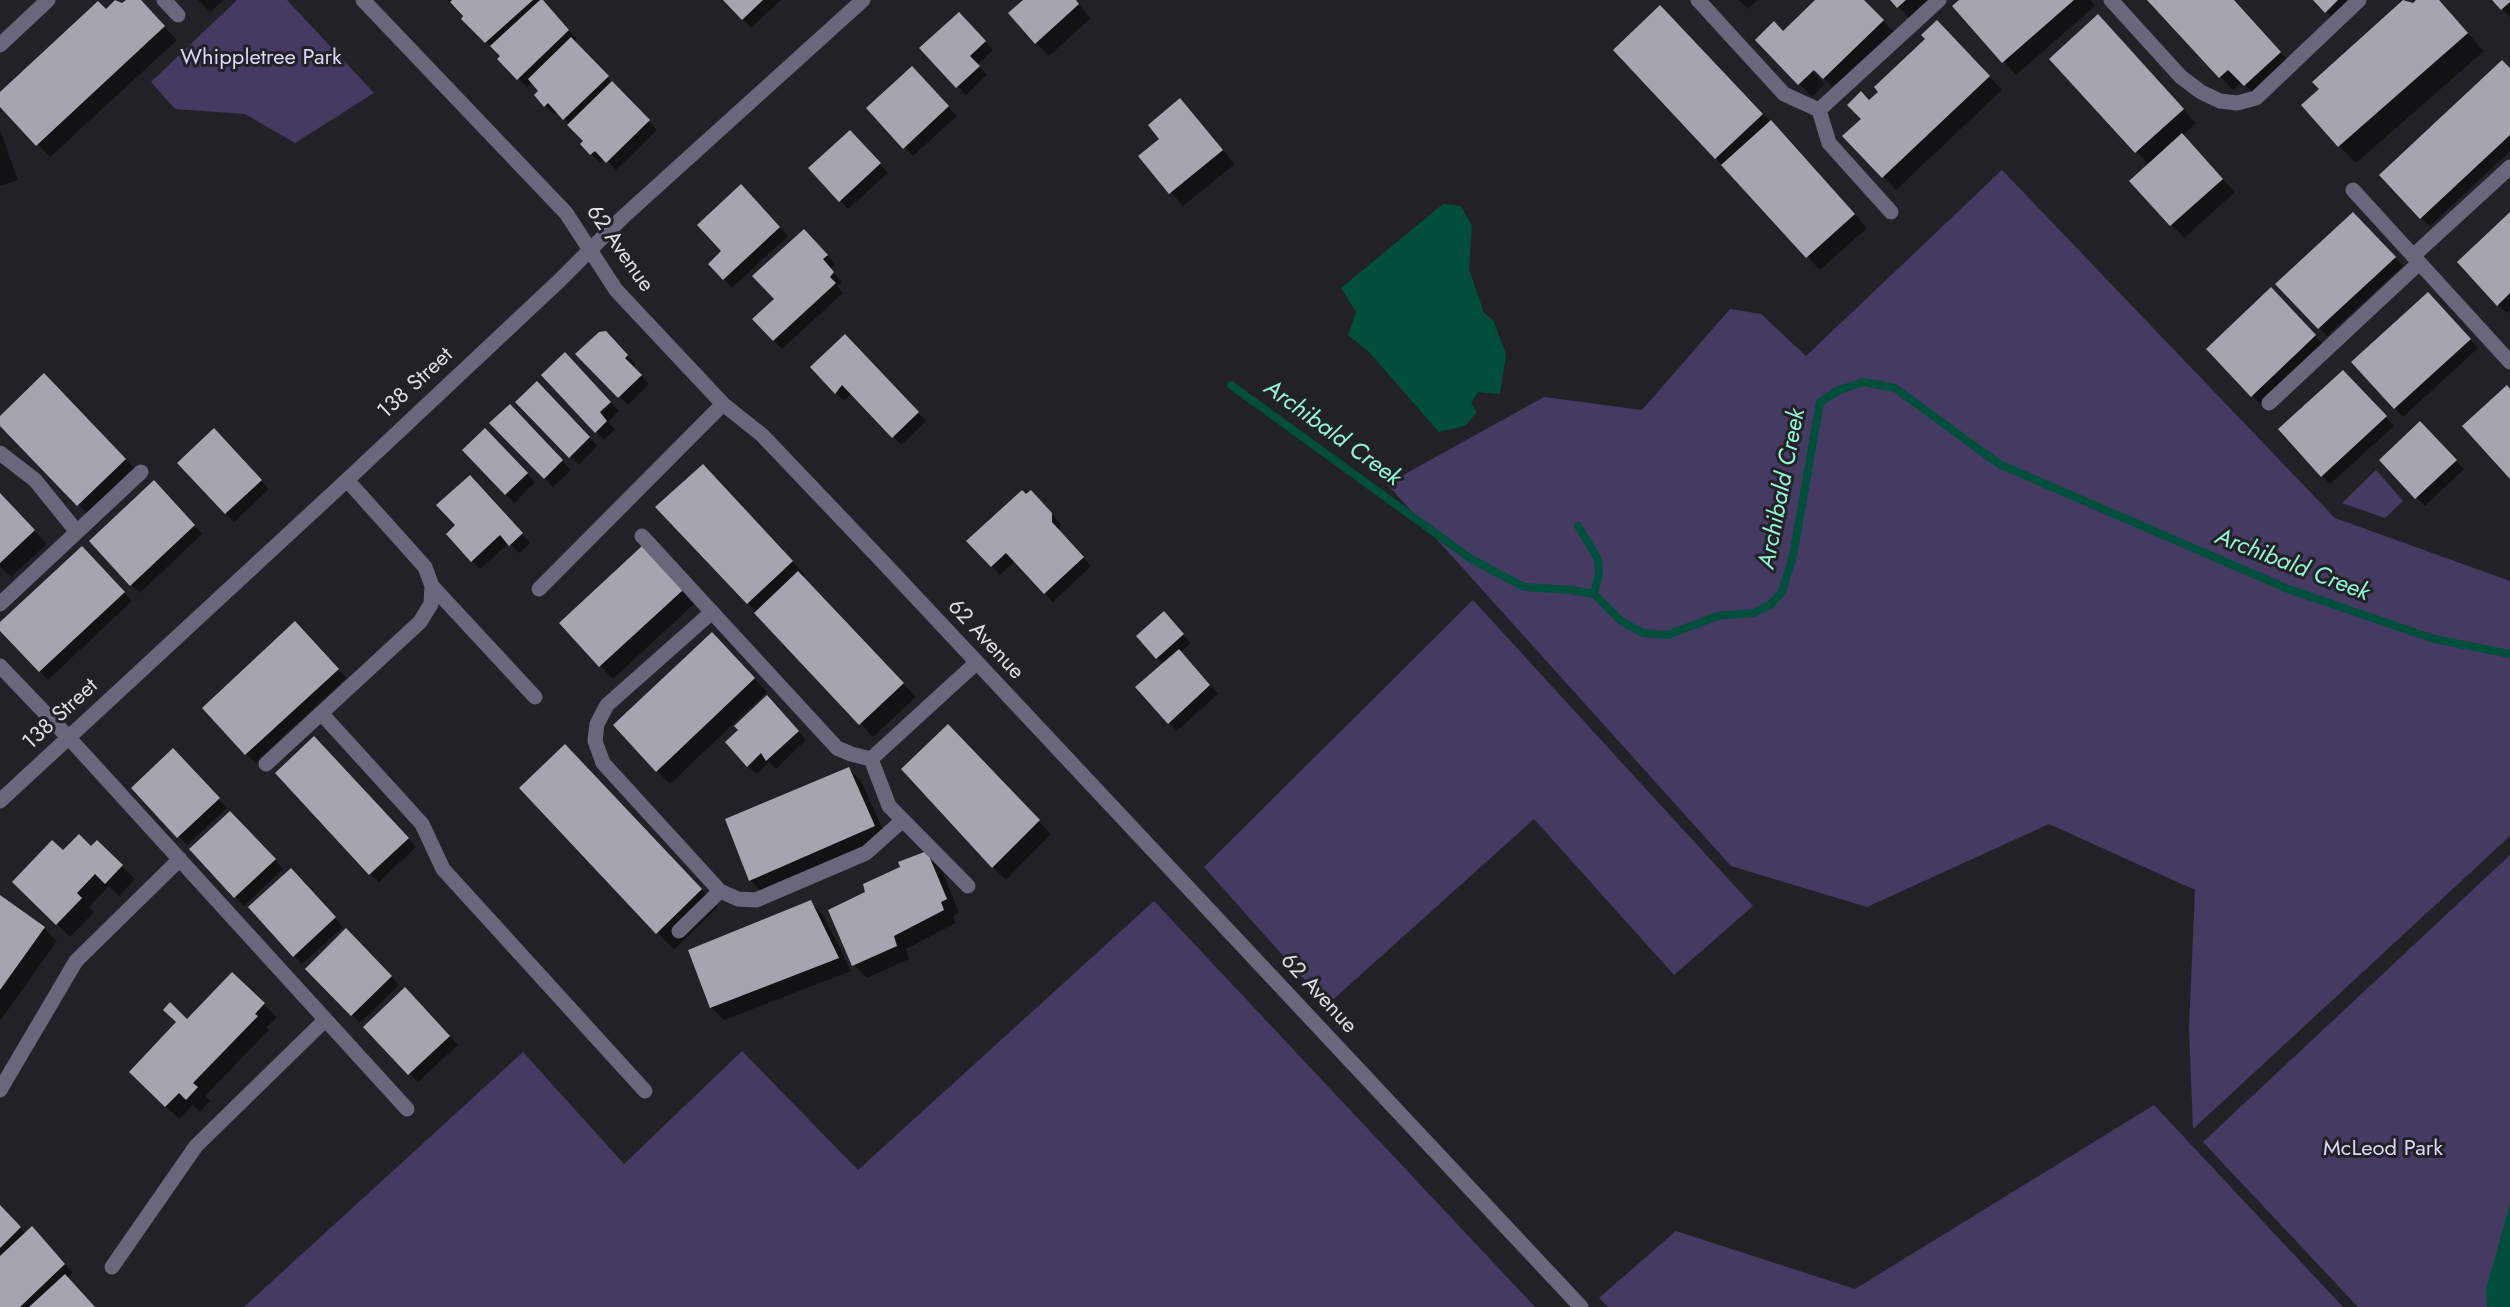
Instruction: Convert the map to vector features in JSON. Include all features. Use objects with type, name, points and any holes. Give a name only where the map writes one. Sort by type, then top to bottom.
[{"type":"street","points":[[0,45],[48,0]]},
{"type":"street","points":[[164,0],[178,15]]},
{"type":"street","name":"62 Avenue","points":[[363,0],[566,213],[616,290],[723,404],[762,435],[1581,1307]]},
{"type":"street","name":"138 Street","points":[[0,801],[70,739],[347,480],[590,248],[863,0]]},
{"type":"street","points":[[1698,0],[1784,94],[1819,110],[1829,143],[1891,212]]},
{"type":"street","points":[[1819,110],[1939,0]]},
{"type":"street","points":[[2111,0],[2181,77],[2210,96],[2237,103],[2256,98],[2359,0]]},
{"type":"street","points":[[2269,402],[2510,167]]},
{"type":"street","points":[[2353,190],[2510,362]]},
{"type":"street","points":[[539,589],[723,404]]},
{"type":"street","points":[[0,453],[34,480],[77,532]]},
{"type":"street","points":[[0,604],[141,472]]},
{"type":"street","points":[[347,480],[424,567],[432,586],[535,697]]},
{"type":"street","points":[[642,536],[837,748],[871,759]]},
{"type":"street","points":[[266,764],[420,622],[431,604],[432,586]]},
{"type":"street","points":[[712,612],[607,705],[597,724],[595,741],[603,763],[720,891],[738,900],[756,900],[866,853],[903,820]]},
{"type":"street","points":[[871,759],[976,663]]},
{"type":"street","points":[[0,666],[70,739],[407,1110]]},
{"type":"street","points":[[321,713],[422,824],[442,869],[645,1091]]},
{"type":"street","points":[[871,759],[889,806],[968,886]]},
{"type":"street","points":[[0,1090],[76,961],[180,860]]},
{"type":"street","points":[[679,931],[720,891]]},
{"type":"street","points":[[112,1267],[196,1146],[325,1020]]},
{"type":"green space","name":"Whippletree Park","points":[[237,0],[287,0],[374,93],[295,143],[245,114],[175,109],[151,82]]},
{"type":"green space","points":[[2002,170],[2335,518],[2510,581],[2510,836],[2193,1129],[2189,1028],[2195,890],[2049,824],[1867,907],[1731,866],[1387,484],[1544,397],[1642,410],[1730,309],[1761,314],[1806,356]]},
{"type":"green space","points":[[2376,470],[2403,501],[2385,518],[2342,503]]},
{"type":"green space","points":[[1473,600],[1753,906],[1674,975],[1534,819],[1327,1005],[1204,867]]},
{"type":"green space","name":"McLeod Park","points":[[2510,855],[2510,1307],[2358,1307],[2203,1142]]},
{"type":"green space","points":[[1154,901],[1535,1307],[244,1307],[523,1052],[624,1164],[742,1051],[858,1170]]},
{"type":"green space","points":[[2154,1105],[2343,1307],[1608,1307],[1599,1298],[1676,1231],[1855,1289]]},
{"type":"shaded area","points":[[1443,204],[1461,206],[1472,226],[1469,269],[1484,313],[1493,320],[1506,354],[1500,394],[1478,392],[1471,403],[1477,412],[1465,426],[1439,432],[1368,351],[1348,335],[1356,312],[1341,288]]},
{"type":"shaded area","points":[[2510,1203],[2510,1307],[2487,1307],[2486,1290]]},
{"type":"building","points":[[115,0],[122,3],[126,0],[141,0],[165,26],[36,146],[0,107],[0,92],[98,1],[106,9]]},
{"type":"building","points":[[452,0],[533,0],[485,43],[461,19],[463,16],[450,2]]},
{"type":"building","points":[[540,0],[543,0],[569,30],[517,80],[497,59],[500,56],[490,46]]},
{"type":"building","points":[[723,0],[763,0],[742,20]]},
{"type":"building","points":[[1023,0],[1076,0],[1079,4],[1035,44],[1008,13]]},
{"type":"building","points":[[1815,0],[1864,0],[1884,20],[1823,79],[1814,70],[1798,85],[1755,40],[1774,21],[1783,31]]},
{"type":"building","points":[[1890,0],[1906,0],[1897,8]]},
{"type":"building","points":[[1959,0],[2074,0],[2002,63],[1952,6]]},
{"type":"building","points":[[2147,0],[2234,0],[2281,52],[2244,86],[2228,70],[2219,78]]},
{"type":"building","points":[[2313,0],[2338,0],[2325,13]]},
{"type":"building","points":[[2403,0],[2413,3],[2416,0],[2439,0],[2468,33],[2338,147],[2301,105],[2319,89],[2312,82]]},
{"type":"building","points":[[2492,0],[2510,0],[2510,2],[2501,10]]},
{"type":"building","points":[[1660,5],[1763,114],[1715,159],[1613,50]]},
{"type":"building","points":[[959,12],[986,41],[970,56],[980,66],[956,88],[919,48]]},
{"type":"building","points":[[2098,14],[2184,109],[2135,153],[2049,59]]},
{"type":"building","points":[[1937,20],[1990,76],[1882,178],[1842,136],[1861,119],[1847,105],[1861,91],[1869,100],[1878,92],[1874,87],[1925,39],[1921,35]]},
{"type":"building","points":[[571,37],[609,76],[563,120],[548,103],[544,107],[534,95],[538,91],[528,79]]},
{"type":"building","points":[[2502,60],[2510,68],[2510,135],[2420,219],[2379,175]]},
{"type":"building","points":[[912,66],[949,106],[903,149],[866,108]]},
{"type":"building","points":[[612,81],[650,120],[606,163],[595,151],[590,155],[580,144],[583,141],[567,125]]},
{"type":"building","points":[[1180,98],[1223,150],[1169,194],[1138,156],[1159,139],[1148,125]]},
{"type":"building","points":[[1771,120],[1855,214],[1806,258],[1721,165]]},
{"type":"building","points":[[850,130],[881,163],[839,202],[808,168]]},
{"type":"building","points":[[2182,133],[2223,179],[2170,226],[2129,181]]},
{"type":"building","points":[[741,184],[780,227],[723,280],[708,264],[721,251],[697,225]]},
{"type":"building","points":[[2353,212],[2396,257],[2318,329],[2275,284]]},
{"type":"building","points":[[2510,212],[2510,293],[2497,306],[2457,262]]},
{"type":"building","points":[[804,229],[828,255],[823,259],[834,272],[830,277],[836,283],[773,341],[752,319],[774,299],[752,276]]},
{"type":"building","points":[[2271,287],[2316,335],[2251,397],[2206,349]]},
{"type":"building","points":[[2428,292],[2471,339],[2394,409],[2351,362]]},
{"type":"building","points":[[606,331],[628,355],[625,358],[642,375],[618,398],[575,354],[599,332]]},
{"type":"building","points":[[845,334],[919,412],[892,438],[842,385],[835,394],[810,367]]},
{"type":"building","points":[[565,352],[611,402],[600,412],[607,421],[595,433],[541,375]]},
{"type":"building","points":[[2343,370],[2387,416],[2321,477],[2278,429]]},
{"type":"building","points":[[44,373],[126,459],[77,506],[0,426],[0,416]]},
{"type":"building","points":[[537,381],[590,437],[569,458],[515,402]]},
{"type":"building","points":[[2507,385],[2510,389],[2510,479],[2462,426]]},
{"type":"building","points":[[510,404],[563,460],[544,479],[489,423]]},
{"type":"building","points":[[2420,421],[2457,460],[2415,499],[2379,460]]},
{"type":"building","points":[[214,428],[262,480],[225,514],[177,463]]},
{"type":"building","points":[[485,428],[528,473],[505,495],[462,450]]},
{"type":"building","points":[[703,464],[793,561],[747,604],[655,507]]},
{"type":"building","points":[[470,475],[523,533],[509,546],[500,535],[471,562],[446,534],[455,525],[436,505]]},
{"type":"building","points":[[154,480],[195,525],[130,586],[89,541]]},
{"type":"building","points":[[1022,490],[1026,494],[1031,490],[1052,513],[1052,522],[1084,557],[1044,594],[1006,553],[991,567],[966,541]]},
{"type":"building","points":[[0,493],[35,530],[0,563]]},
{"type":"building","points":[[82,546],[125,592],[39,672],[0,631],[0,622]]},
{"type":"building","points":[[642,546],[683,590],[599,667],[559,623]]},
{"type":"building","points":[[798,571],[904,683],[859,725],[754,613]]},
{"type":"building","points":[[1164,611],[1184,634],[1156,659],[1136,636]]},
{"type":"building","points":[[295,621],[339,669],[245,755],[202,708]]},
{"type":"building","points":[[712,632],[755,678],[656,772],[613,725]]},
{"type":"building","points":[[1179,649],[1210,685],[1168,724],[1135,687]]},
{"type":"building","points":[[767,695],[799,731],[766,761],[761,753],[747,767],[725,742],[738,730],[734,726]]},
{"type":"building","points":[[948,724],[1040,820],[992,868],[901,769]]},
{"type":"building","points":[[314,736],[409,838],[369,875],[275,773]]},
{"type":"building","points":[[565,744],[702,889],[656,934],[519,788]]},
{"type":"building","points":[[173,748],[220,798],[177,838],[131,788]]},
{"type":"building","points":[[849,767],[875,826],[749,881],[725,819]]},
{"type":"building","points":[[230,811],[276,859],[234,898],[189,849]]},
{"type":"building","points":[[79,834],[91,846],[97,840],[123,865],[105,884],[95,874],[77,893],[82,898],[56,925],[12,882],[52,840],[63,850]]},
{"type":"building","points":[[927,851],[947,899],[941,902],[944,910],[894,936],[897,946],[852,966],[828,910],[865,892],[863,884],[900,867],[898,862]]},
{"type":"building","points":[[291,868],[336,917],[293,957],[248,907]]},
{"type":"building","points":[[0,895],[45,927],[0,990]]},
{"type":"building","points":[[811,900],[839,958],[710,1008],[688,950]]},
{"type":"building","points":[[346,928],[392,976],[351,1016],[305,969]]},
{"type":"building","points":[[232,972],[265,1003],[255,1014],[258,1016],[193,1083],[198,1087],[186,1100],[179,1093],[165,1107],[129,1072],[176,1022],[163,1010],[170,1002],[187,1019]]},
{"type":"building","points":[[405,987],[450,1036],[408,1075],[363,1027]]},
{"type":"building","points":[[0,1205],[21,1227],[0,1248]]},
{"type":"building","points":[[32,1226],[65,1264],[20,1307],[0,1307],[0,1256]]},
{"type":"building","points":[[65,1274],[95,1307],[29,1307]]},
{"type":"waterway","name":"Archibald Creek","points":[[1231,385],[1471,559],[1524,587],[1594,594],[1621,621],[1643,633],[1668,635],[1717,616],[1754,613],[1770,605],[1782,592],[1793,556],[1820,402],[1839,390],[1864,382],[1895,388],[1999,464],[2288,589],[2434,639],[2510,654]]},
{"type":"waterway","points":[[1578,526],[1598,559],[1599,574],[1594,594]]}]
